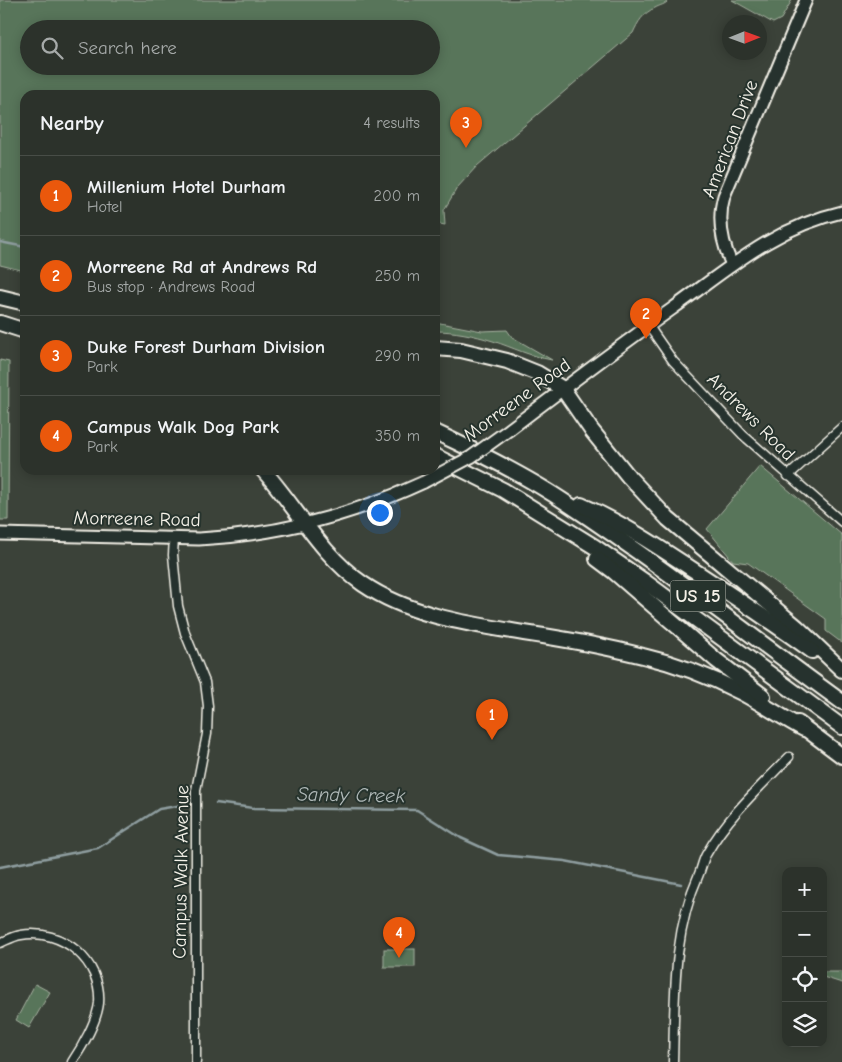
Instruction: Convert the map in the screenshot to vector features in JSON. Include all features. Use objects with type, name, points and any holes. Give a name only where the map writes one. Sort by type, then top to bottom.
[{"type":"highway","points":[[1,297],[20,301]]},
{"type":"highway","points":[[0,318],[20,324]]},
{"type":"highway","points":[[0,323],[20,329]]},
{"type":"highway","points":[[440,348],[461,350],[507,361],[527,368],[563,389],[592,431],[629,477],[668,519],[797,626],[842,671]]},
{"type":"highway","name":"US 15","points":[[440,434],[552,494],[632,548],[842,702]]},
{"type":"highway","name":"US 15","points":[[440,458],[503,490],[566,528],[644,581],[842,727]]},
{"type":"highway","points":[[267,475],[320,545],[356,578],[379,594],[414,610],[487,627],[604,646],[700,673],[732,688],[804,729],[842,756]]},
{"type":"highway","points":[[552,494],[608,517],[631,530],[753,609],[842,671]]},
{"type":"highway","points":[[566,528],[590,554],[613,571],[716,660],[784,711],[804,729]]},
{"type":"street","name":"American Drive","points":[[732,265],[726,252],[720,225],[720,212],[724,196],[806,0]]},
{"type":"street","name":"Morreene Road","points":[[440,473],[471,457],[732,265],[786,231],[809,221],[842,212]]},
{"type":"street","name":"Andrews Road","points":[[648,325],[674,361],[744,436],[842,522]]},
{"type":"street","points":[[788,476],[842,427]]},
{"type":"street","name":"Morreene Road","points":[[0,534],[174,538],[230,537],[304,524],[380,502],[437,475]]},
{"type":"street","name":"Campus Walk Avenue","points":[[174,538],[175,581],[178,606],[185,634],[205,682],[208,706],[207,734],[196,790],[196,1062]]},
{"type":"street","points":[[673,1062],[677,950],[681,926],[695,881],[706,854],[726,825],[789,757]]},
{"type":"street","points":[[0,943],[22,935],[58,938],[73,946],[88,963],[93,972],[98,992],[98,1009],[72,1062]]},
{"type":"green space","points":[[0,0],[669,0],[647,12],[633,33],[477,166],[457,188],[444,210],[445,225],[440,224],[440,90],[20,90],[20,270],[0,265]]},
{"type":"green space","points":[[732,0],[792,0],[781,19],[773,23],[767,20],[767,15],[759,15]]},
{"type":"green space","points":[[440,323],[482,331],[507,330],[512,337],[552,360],[479,337],[440,331]]},
{"type":"green space","points":[[0,360],[9,362],[8,520],[0,520]]},
{"type":"green space","points":[[760,466],[842,535],[842,643],[826,631],[826,619],[748,563],[733,561],[707,529]]},
{"type":"green space","points":[[384,949],[415,949],[415,967],[384,967]]},
{"type":"green space","points":[[827,972],[842,972],[842,983],[827,978]]},
{"type":"green space","points":[[35,984],[50,992],[29,1028],[16,1020]]},
{"type":"waterway","points":[[0,242],[20,246]]},
{"type":"waterway","name":"Sandy Creek","points":[[216,803],[253,808],[417,810],[461,838],[498,855],[565,861],[681,884]]},
{"type":"waterway","name":"Sandy Creek","points":[[0,867],[98,848],[159,809],[183,805]]},
{"type":"place","name":"Duke Forest Durham Division","points":[[466,148]]},
{"type":"place","name":"Morreene Rd at Andrews Rd","points":[[646,339]]},
{"type":"place","name":"Millenium Hotel Durham","points":[[492,740]]},
{"type":"place","name":"Campus Walk Dog Park","points":[[399,958]]}]
